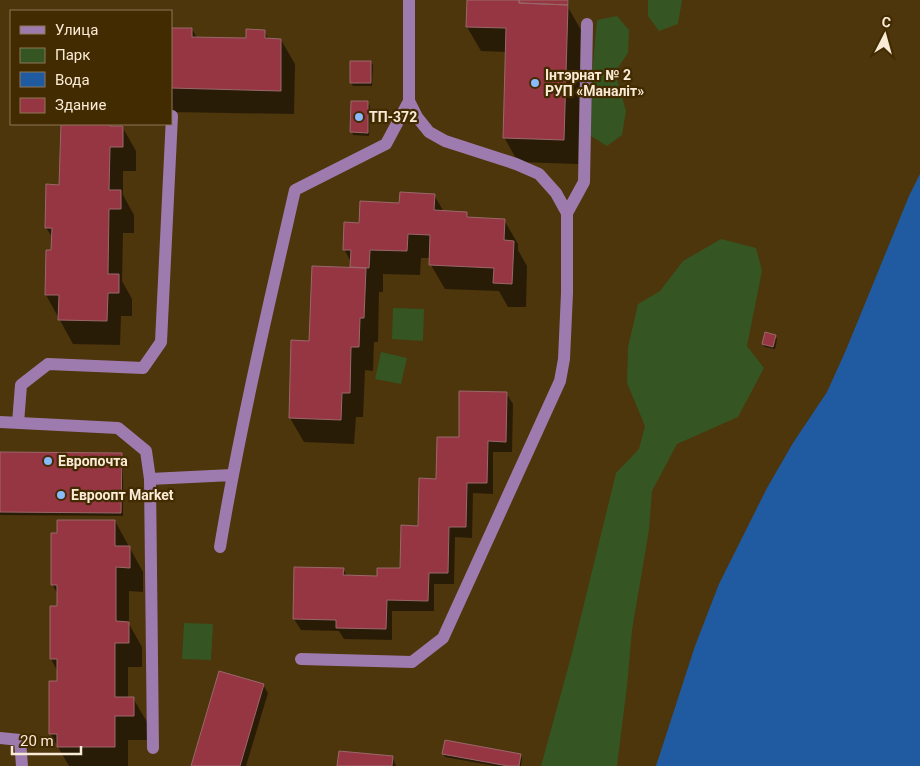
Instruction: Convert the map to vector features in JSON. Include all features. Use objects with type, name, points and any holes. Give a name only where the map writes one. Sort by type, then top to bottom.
[{"type":"street","points":[[409,0],[409,101],[417,117],[429,132],[445,141],[516,164],[539,174],[556,193],[567,213]]},
{"type":"street","points":[[301,659],[412,662],[443,638],[560,381],[564,358],[567,293],[567,213],[584,182],[587,24]]},
{"type":"street","points":[[220,547],[232,475],[295,190],[386,144],[409,101]]},
{"type":"street","points":[[18,422],[21,385],[48,364],[143,368],[161,342],[172,125]]},
{"type":"street","points":[[0,422],[118,428],[146,451],[150,479],[153,748]]},
{"type":"street","points":[[150,479],[232,475]]},
{"type":"street","points":[[0,738],[20,740],[22,766]]},
{"type":"green space","points":[[648,0],[682,0],[678,24],[659,31],[648,16]]},
{"type":"green space","points":[[617,16],[629,30],[628,53],[615,72],[626,111],[622,135],[607,146],[591,136],[591,86],[597,20]]},
{"type":"green space","points":[[721,239],[756,248],[762,271],[747,346],[764,368],[738,417],[677,444],[652,491],[649,530],[632,630],[617,766],[541,766],[571,657],[616,473],[639,449],[645,426],[627,383],[628,347],[638,304],[660,291],[683,261]]},
{"type":"green space","points":[[393,308],[424,309],[423,341],[392,339]]},
{"type":"green space","points":[[381,352],[407,358],[401,384],[375,379]]},
{"type":"green space","points":[[184,623],[213,624],[211,660],[182,659]]},
{"type":"water","points":[[920,174],[920,766],[656,766],[695,646],[719,584],[767,488],[793,443],[827,392]]},
{"type":"building","name":"Інтэрнат № 2 РУП «Маналіт»","points":[[467,0],[519,0],[519,3],[568,5],[564,140],[503,138],[506,28],[466,27]]},
{"type":"building","points":[[519,0],[568,0],[568,5],[519,3]]},
{"type":"building","points":[[172,28],[192,28],[192,37],[246,38],[246,29],[265,30],[265,38],[281,39],[281,91],[172,88]]},
{"type":"building","points":[[350,61],[371,61],[371,83],[350,83]]},
{"type":"building","name":"ТП-372","points":[[351,101],[368,101],[368,133],[350,132]]},
{"type":"building","points":[[61,125],[123,126],[123,147],[110,147],[109,190],[121,190],[121,209],[109,209],[108,274],[119,274],[119,293],[108,293],[107,321],[58,320],[59,295],[45,295],[46,250],[51,250],[52,228],[45,228],[46,184],[59,185]]},
{"type":"building","points":[[400,192],[435,194],[434,210],[467,212],[467,217],[505,219],[504,240],[514,241],[512,284],[493,283],[494,268],[429,265],[430,235],[408,234],[407,251],[370,250],[369,268],[350,267],[351,250],[343,250],[344,222],[359,223],[360,201],[399,203]]},
{"type":"building","points":[[312,266],[366,268],[364,318],[360,318],[359,347],[351,347],[350,393],[342,393],[341,420],[289,418],[291,340],[309,341]]},
{"type":"building","points":[[765,332],[776,335],[773,347],[762,344]]},
{"type":"building","points":[[459,391],[507,392],[506,442],[488,441],[487,483],[467,483],[466,527],[449,527],[448,573],[429,573],[428,601],[387,600],[386,629],[336,628],[336,620],[293,619],[294,567],[344,568],[343,575],[377,576],[377,568],[400,568],[401,525],[418,526],[419,478],[436,479],[437,437],[459,437]]},
{"type":"building","name":"Евроопт Market","points":[[0,452],[122,453],[121,513],[0,512]]},
{"type":"building","points":[[57,520],[115,520],[115,546],[130,546],[130,568],[116,567],[116,621],[129,622],[129,643],[115,643],[115,697],[134,697],[134,716],[115,716],[115,747],[57,747],[57,734],[49,734],[49,681],[57,681],[57,659],[50,659],[50,606],[57,606],[57,585],[51,585],[51,533],[57,533]]},
{"type":"building","points":[[219,671],[264,684],[240,766],[191,766]]},
{"type":"building","points":[[445,740],[521,754],[519,766],[508,766],[442,754]]},
{"type":"building","points":[[339,751],[393,756],[392,766],[337,766]]},
{"type":"place","name":"Інтэрнат № 2 РУП «Маналіт»","points":[[535,83]]},
{"type":"place","name":"ТП-372","points":[[359,117]]},
{"type":"place","name":"Европочта","points":[[48,461]]},
{"type":"place","name":"Евроопт Market","points":[[61,495]]}]
